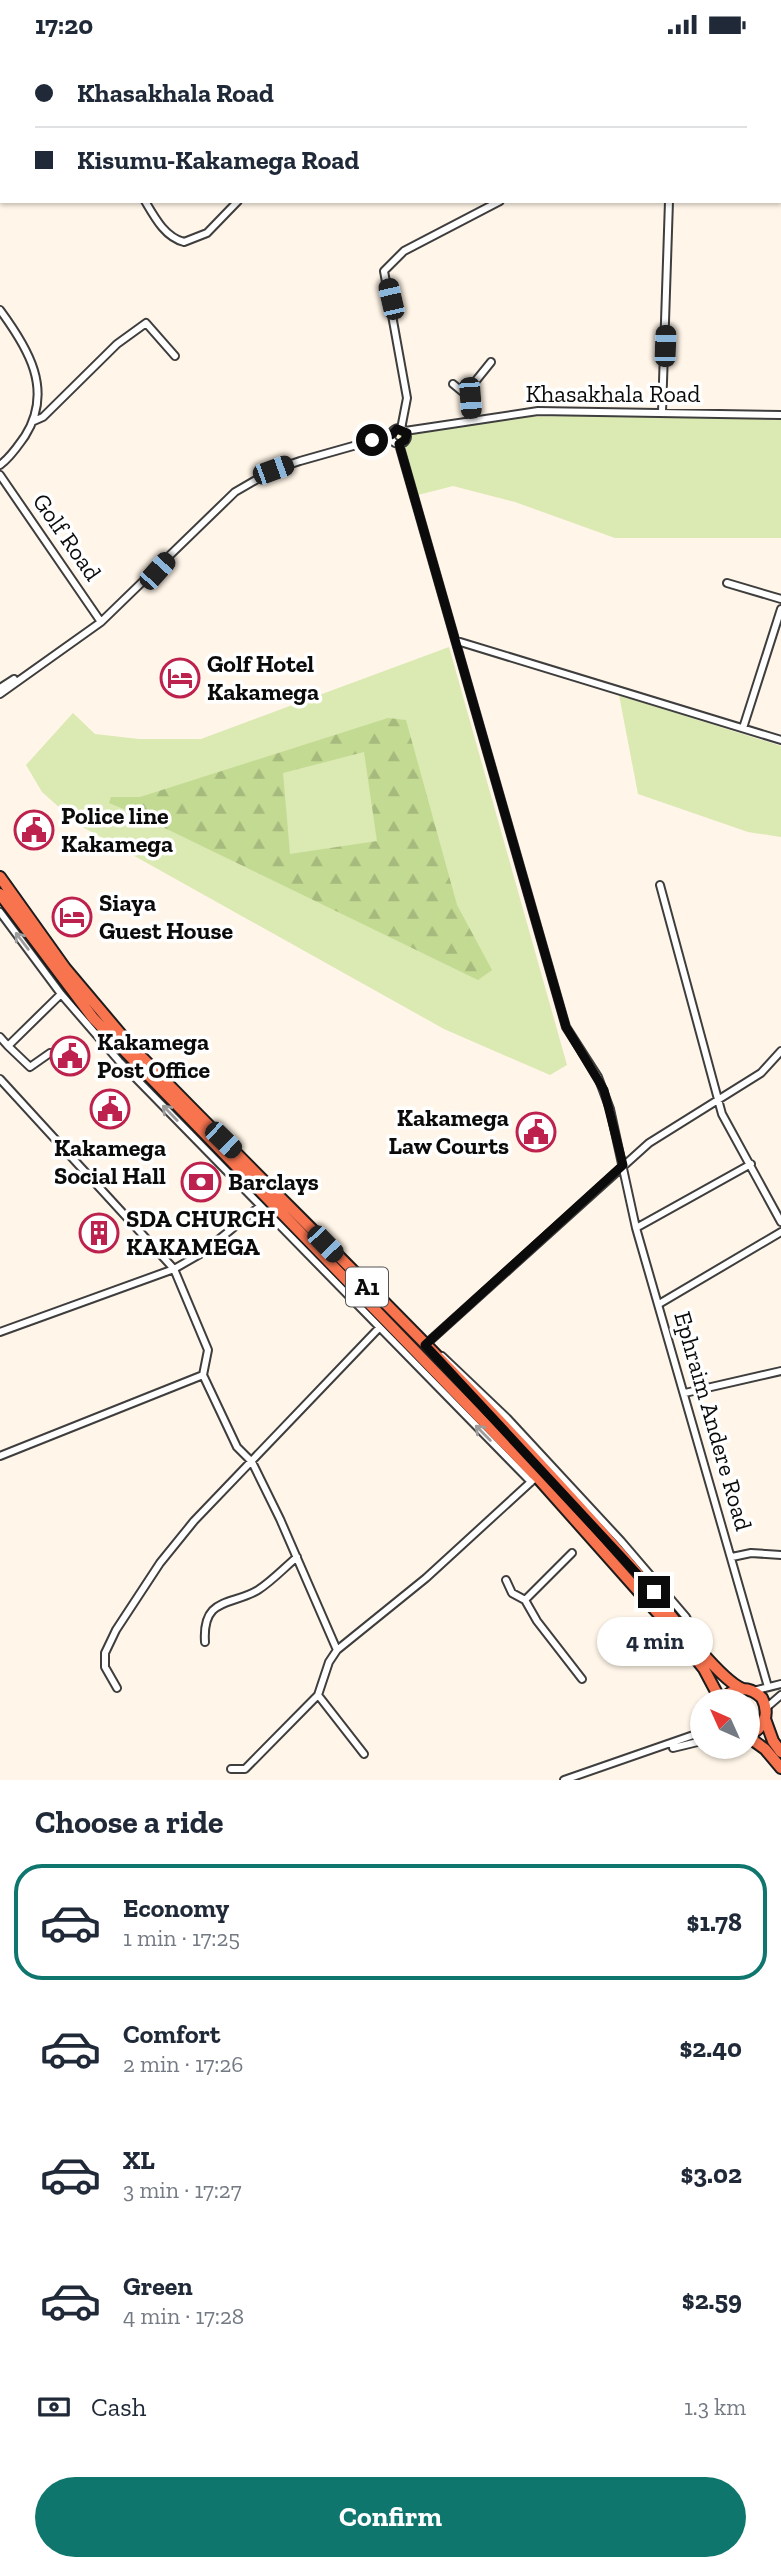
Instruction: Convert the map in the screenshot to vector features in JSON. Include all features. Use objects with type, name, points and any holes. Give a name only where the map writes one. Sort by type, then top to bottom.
[{"type":"highway","name":"A1","points":[[0,877],[65,968],[129,1044],[425,1345],[615,1547],[730,1683],[745,1689]]},
{"type":"highway","name":"A1","points":[[0,894],[93,1018],[667,1623],[704,1669],[715,1689]]},
{"type":"highway","points":[[760,1697],[772,1741],[781,1752]]},
{"type":"highway","points":[[760,1728],[766,1713]]},
{"type":"highway","points":[[760,1745],[781,1768]]},
{"type":"street","points":[[146,203],[171,236],[184,242],[207,233],[235,203]]},
{"type":"street","points":[[391,435],[392,440],[399,444],[405,440],[403,430],[407,398],[384,271],[404,251],[496,203]]},
{"type":"street","points":[[662,412],[669,203]]},
{"type":"street","points":[[0,310],[29,353],[38,379],[34,421],[10,458],[0,465]]},
{"type":"street","points":[[34,421],[43,417],[117,344],[146,323],[175,356]]},
{"type":"street","points":[[471,419],[470,388],[491,362]]},
{"type":"street","points":[[453,383],[470,398]]},
{"type":"street","name":"Khasakhala Road","points":[[403,430],[538,411],[781,415]]},
{"type":"street","points":[[0,694],[102,622],[235,492],[282,467],[391,435],[397,429],[403,430]]},
{"type":"street","name":"Ephraim Andere Road","points":[[399,444],[566,1027],[604,1090],[636,1228],[768,1687]]},
{"type":"street","name":"Golf Road","points":[[0,475],[102,622]]},
{"type":"street","points":[[727,583],[781,599]]},
{"type":"street","points":[[743,728],[781,609]]},
{"type":"street","points":[[457,641],[781,740]]},
{"type":"street","points":[[0,688],[37,666]]},
{"type":"street","points":[[660,885],[722,1114],[781,1222]]},
{"type":"street","points":[[0,912],[61,994],[119,1061],[379,1328],[534,1480],[426,1578],[337,1650],[329,1662],[318,1695],[245,1769],[230,1769]]},
{"type":"street","points":[[8,1046],[61,994]]},
{"type":"street","points":[[0,1037],[25,1066],[30,1067],[50,1053]]},
{"type":"street","points":[[425,1345],[658,1136],[771,1065],[781,1051]]},
{"type":"street","points":[[0,1079],[174,1269],[208,1350],[204,1375],[237,1447],[252,1462],[337,1650]]},
{"type":"street","points":[[215,1146],[221,1166]]},
{"type":"street","points":[[636,1228],[751,1164]]},
{"type":"street","points":[[0,1332],[174,1269],[202,1253],[259,1206]]},
{"type":"street","points":[[659,1304],[781,1232]]},
{"type":"street","points":[[117,1688],[107,1675],[104,1662],[116,1630],[160,1563],[194,1521],[379,1328]]},
{"type":"street","points":[[685,1393],[781,1371]]},
{"type":"street","points":[[0,1456],[204,1375]]},
{"type":"street","points":[[525,1600],[572,1553]]},
{"type":"street","points":[[732,1556],[751,1553],[781,1555]]},
{"type":"street","points":[[205,1642],[204,1627],[211,1613],[225,1601],[261,1588],[297,1557]]},
{"type":"street","points":[[506,1580],[512,1593],[525,1600],[537,1621],[582,1679]]},
{"type":"street","points":[[755,1689],[781,1684]]},
{"type":"street","points":[[318,1695],[364,1754]]},
{"type":"street","points":[[766,1713],[781,1695]]},
{"type":"street","points":[[565,1780],[647,1754],[690,1737]]},
{"type":"street","points":[[647,1754],[690,1744]]},
{"type":"green space","points":[[664,414],[781,416],[781,538],[615,538],[515,502],[453,486],[414,496],[399,435],[480,420]]},
{"type":"green space","points":[[449,647],[567,1065],[550,1075],[444,1029],[79,825],[42,792],[26,765],[73,713],[95,734],[139,739],[201,739]]},
{"type":"green space","points":[[619,695],[781,746],[781,837],[748,832],[638,794]]},
{"type":"green space","points":[[388,718],[406,720],[457,905],[492,970],[478,980],[109,803],[111,797],[140,797]],"holes":[[[364,752],[377,841],[290,854],[283,773]]]},
{"type":"place","name":"Golf Hotel Kakamega","points":[[180,678]]},
{"type":"place","name":"Police line Kakamega","points":[[34,830]]},
{"type":"place","name":"Siaya Guest House","points":[[72,917]]},
{"type":"place","name":"Kakamega Post Office","points":[[70,1056]]},
{"type":"place","name":"Kakamega Social Hall","points":[[110,1109]]},
{"type":"place","name":"Kakamega Law Courts","points":[[536,1132]]},
{"type":"place","name":"Barclays","points":[[201,1182]]},
{"type":"place","name":"SDA CHURCH KAKAMEGA","points":[[99,1233]]},
{"type":"route","points":[[372,440],[391,435],[397,429],[407,433],[404,442],[399,444],[414,488],[503,814],[566,1027],[604,1090],[623,1165],[425,1345],[654,1592]]}]
